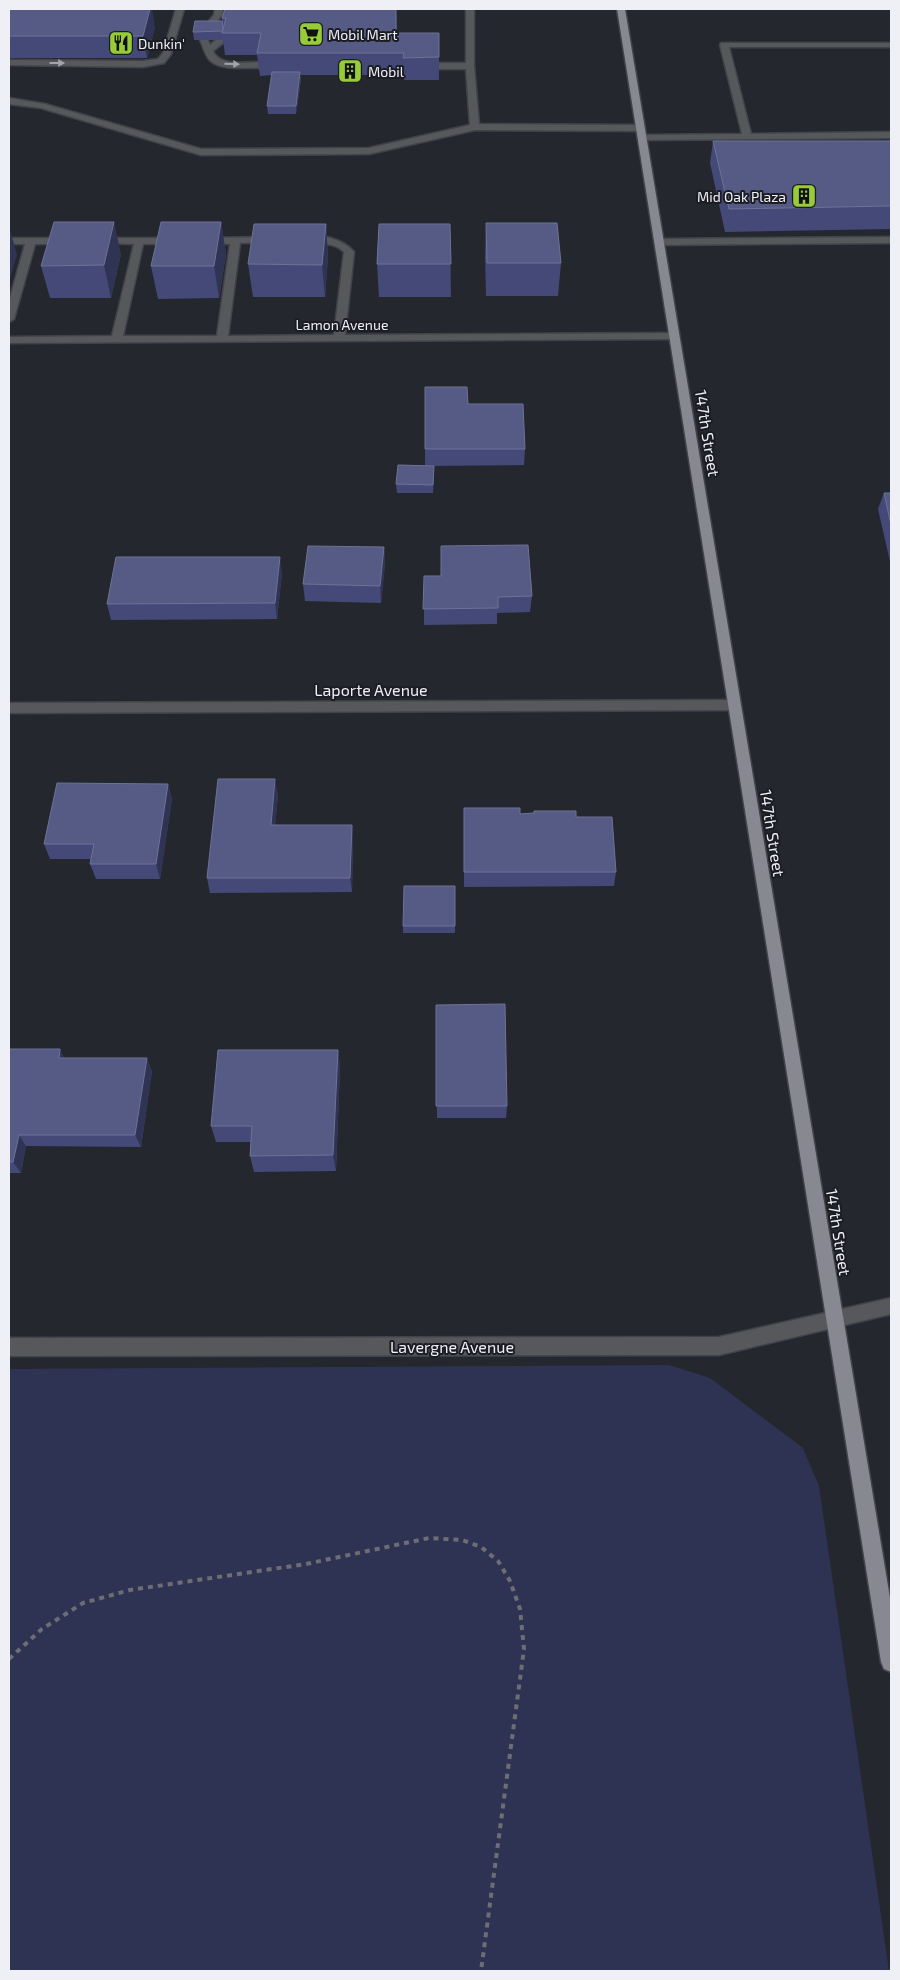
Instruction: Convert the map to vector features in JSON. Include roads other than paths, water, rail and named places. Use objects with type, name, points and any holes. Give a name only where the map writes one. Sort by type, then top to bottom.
[{"type":"main road","name":"147th Street","points":[[621,9],[891,1662]]},
{"type":"street","points":[[9,63],[143,64],[161,61],[167,54],[180,9]]},
{"type":"street","points":[[470,9],[470,66],[475,127]]},
{"type":"street","points":[[207,28],[219,15]]},
{"type":"street","points":[[204,40],[212,58],[224,64],[262,64]]},
{"type":"street","points":[[208,51],[220,41]]},
{"type":"street","points":[[747,137],[724,45],[891,45]]},
{"type":"street","points":[[439,66],[470,66]]},
{"type":"street","points":[[9,101],[42,106],[201,152],[368,151],[475,127],[747,137],[891,135]]},
{"type":"street","points":[[9,241],[282,240]]},
{"type":"street","points":[[301,240],[329,240],[343,244],[349,252],[339,338]]},
{"type":"street","points":[[659,242],[891,240]]},
{"type":"street","points":[[9,319],[30,241]]},
{"type":"street","points":[[117,339],[139,241]]},
{"type":"street","points":[[222,339],[235,241]]},
{"type":"street","name":"Lamon Avenue","points":[[9,340],[674,336]]},
{"type":"street","name":"Laporte Avenue","points":[[9,708],[734,705]]},
{"type":"street","name":"Lavergne Avenue","points":[[9,1347],[719,1346],[891,1306]]},
{"type":"place","name":"Mobil Mart","points":[[311,34]]},
{"type":"place","name":"Dunkin'","points":[[121,43]]},
{"type":"place","name":"Mobil","points":[[350,71]]},
{"type":"place","name":"Mid Oak Plaza","points":[[804,196]]}]
